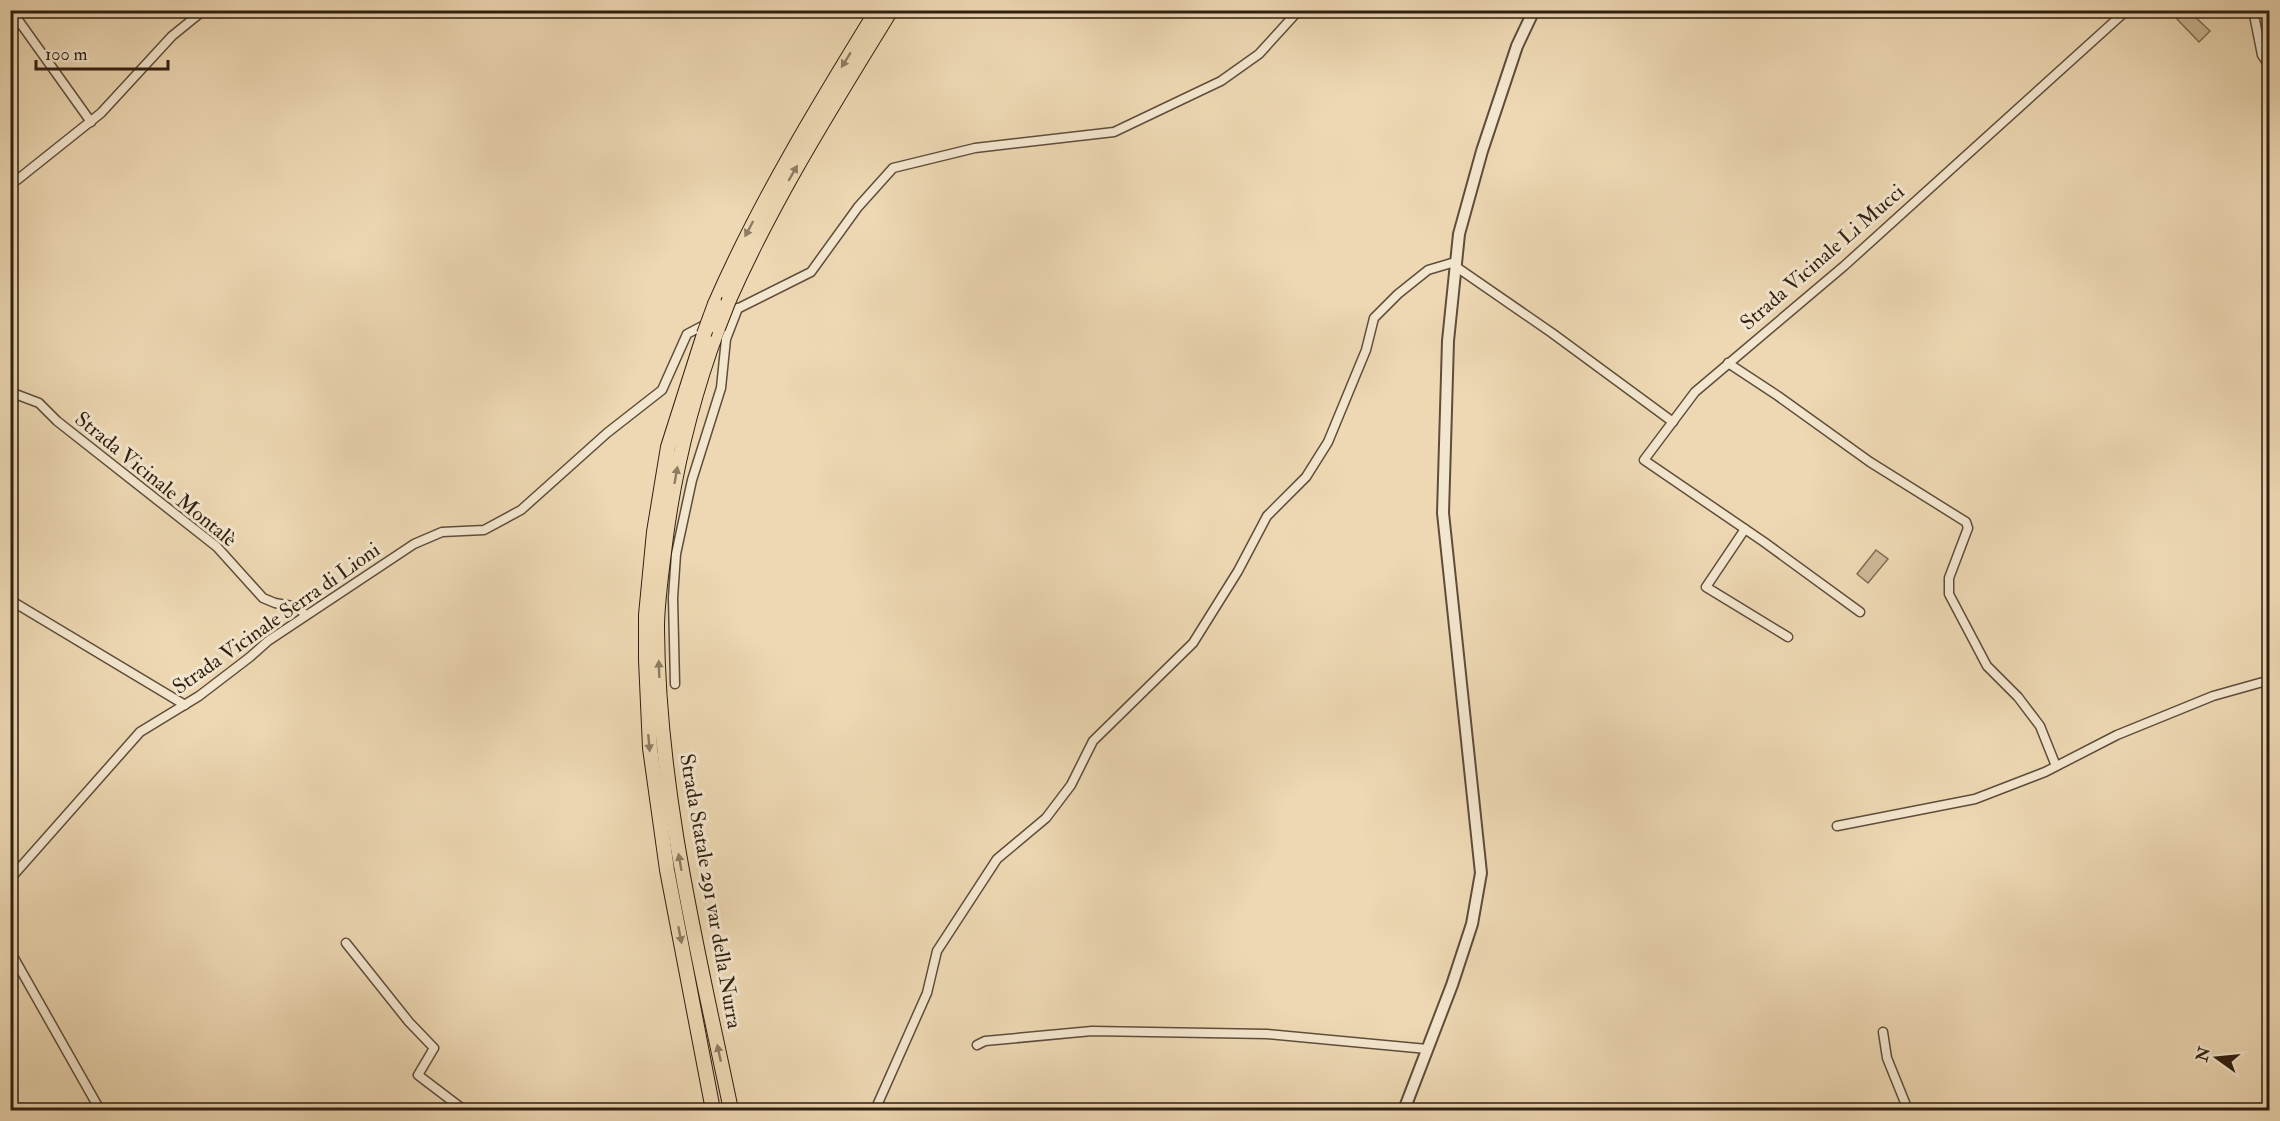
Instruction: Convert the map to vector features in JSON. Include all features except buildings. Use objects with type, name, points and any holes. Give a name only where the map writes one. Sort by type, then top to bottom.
[{"type":"highway","name":"Strada Statale 291 var della Nurra","points":[[713,1110],[667,870],[650,748],[646,615],[654,532],[668,447],[715,304],[740,247],[796,144],[877,10]]},
{"type":"highway","name":"Strada Statale 291 var della Nurra","points":[[731,1110],[681,868],[665,770],[657,627],[666,532],[679,457],[693,399],[718,328],[734,304],[750,252],[822,123],[891,10]]},
{"type":"street","points":[[11,10],[91,122]]},
{"type":"street","points":[[10,182],[17,180],[91,122],[172,36],[204,10]]},
{"type":"street","name":"Strada Vicinale Serra di Lioni","points":[[10,879],[140,732],[185,705],[268,641],[414,543],[442,532],[484,530],[520,510],[607,433],[662,390],[687,334],[734,304],[811,272],[858,207],[893,168],[975,148],[1114,132],[1221,81],[1259,54],[1299,10]]},
{"type":"street","points":[[1404,1110],[1472,924],[1481,873],[1443,513],[1448,341],[1459,234],[1482,151],[1517,46],[1534,10]]},
{"type":"street","name":"Strada Vicinale Li Mucci","points":[[1860,612],[1644,460],[1695,392],[1844,266],[2127,10]]},
{"type":"street","points":[[2253,10],[2262,55],[2270,67]]},
{"type":"street","points":[[875,1110],[927,993],[937,951],[997,859],[1046,818],[1071,785],[1093,741],[1193,643],[1238,571],[1267,516],[1306,477],[1328,442],[1366,350],[1374,318],[1398,294],[1428,270],[1455,264],[1673,422]]},
{"type":"street","points":[[675,684],[673,598],[676,554],[692,480],[721,388],[726,339],[734,304]]},
{"type":"street","points":[[1728,363],[1870,462],[1966,522],[1968,528],[1949,578],[1949,594],[1987,666],[2018,697],[2040,726],[2056,766]]},
{"type":"street","name":"Strada Vicinale Montalè","points":[[10,392],[39,403],[57,421],[217,547],[263,598],[275,603],[298,607],[305,615]]},
{"type":"street","points":[[1745,529],[1706,587],[1788,637]]},
{"type":"street","points":[[10,600],[185,705]]},
{"type":"street","points":[[1837,826],[1975,799],[2056,766],[2117,735],[2212,696],[2270,680]]},
{"type":"street","points":[[346,943],[409,1022],[434,1048],[418,1075],[464,1110]]},
{"type":"street","points":[[10,951],[100,1110]]},
{"type":"street","points":[[977,1045],[985,1041],[1092,1031],[1268,1034],[1427,1049]]},
{"type":"street","points":[[1883,1032],[1887,1058],[1908,1110]]},
{"type":"shaded area","points":[[2189,11],[2210,31],[2199,42],[2177,19]]},
{"type":"shaded area","points":[[1876,550],[1888,559],[1868,583],[1857,574]]}]
